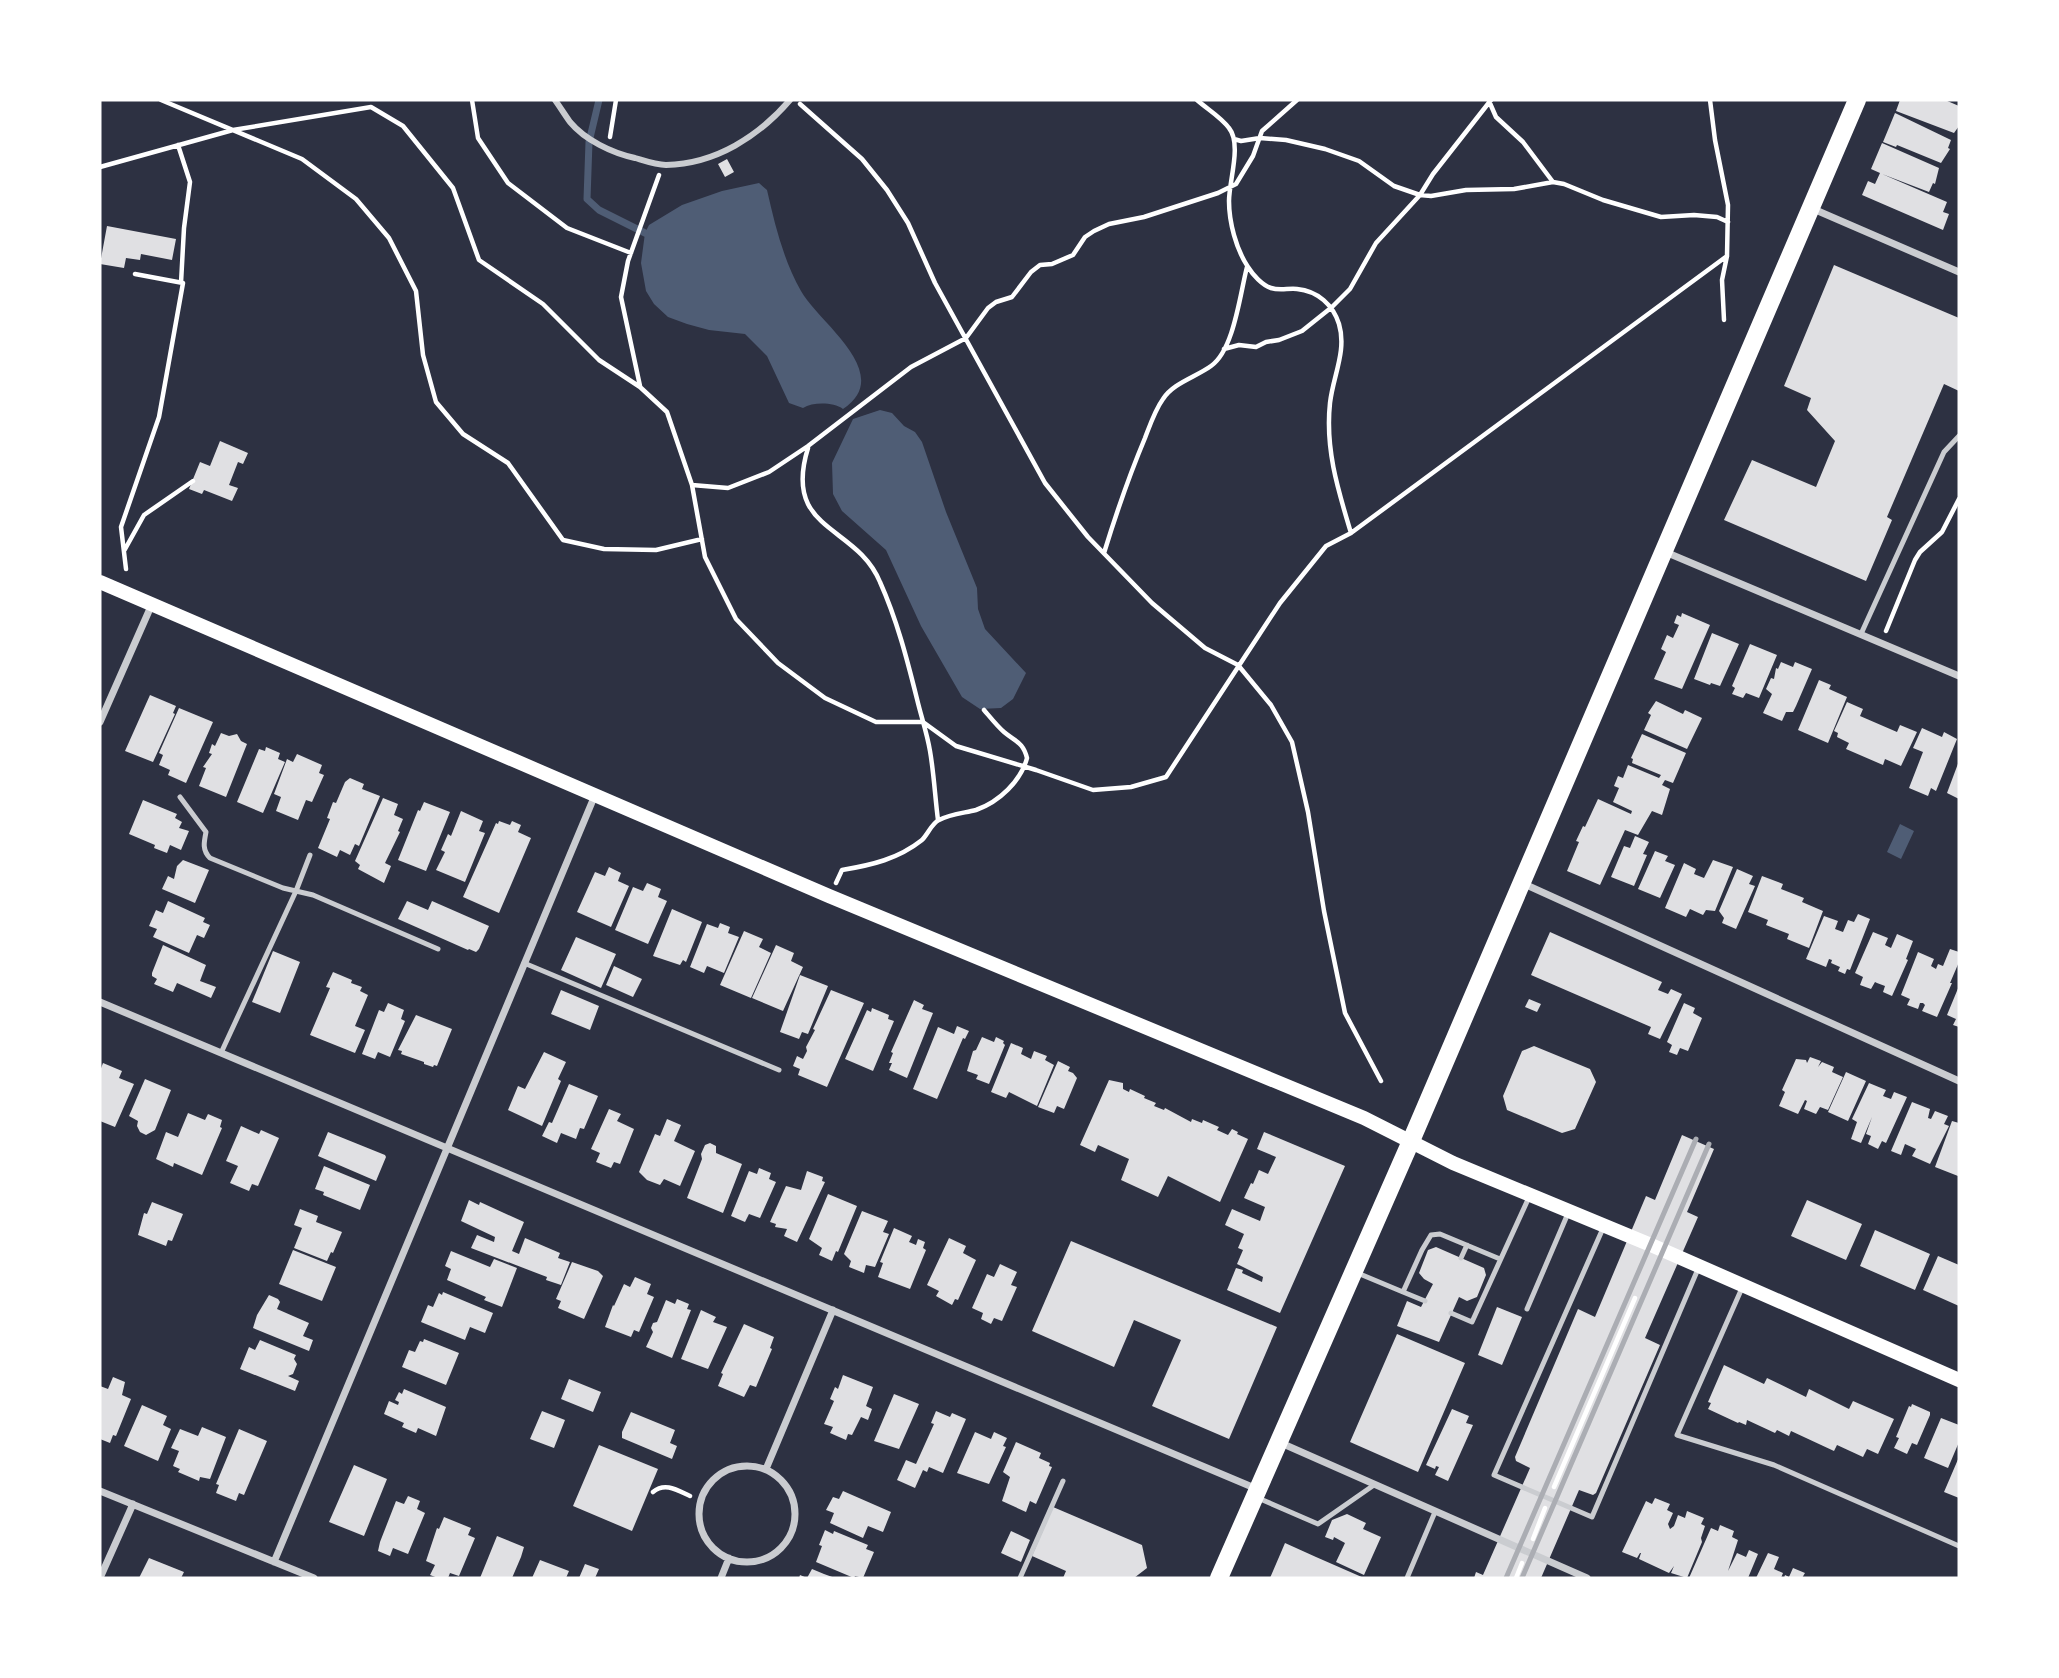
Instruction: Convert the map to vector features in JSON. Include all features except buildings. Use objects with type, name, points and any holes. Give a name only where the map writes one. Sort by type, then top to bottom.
[{"type":"main road","points":[[1219,1578],[1355,1272],[1857,100]]},
{"type":"main road","points":[[100,582],[829,896],[1353,1113],[1453,1163],[1744,1285],[1959,1380]]},
{"type":"street","points":[[555,100],[571,123],[607,149],[663,165],[703,159],[728,150],[755,134],[793,100]]},
{"type":"street","points":[[1811,208],[1959,272]]},
{"type":"street","points":[[1662,551],[1959,676]]},
{"type":"street","points":[[100,722],[152,604]]},
{"type":"street","points":[[274,1562],[595,794]]},
{"type":"street","points":[[1521,883],[1959,1081]]},
{"type":"street","points":[[100,1002],[833,1310],[1256,1493]]},
{"type":"street","points":[[766,1469],[833,1310]]},
{"type":"street","points":[[1280,1442],[1587,1578]]},
{"type":"street","points":[[735,1467],[766,1469],[782,1482],[793,1502],[795,1517],[791,1531],[784,1544],[766,1557],[744,1562],[729,1558],[716,1551],[700,1526],[702,1496],[710,1483],[721,1473],[735,1467]]},
{"type":"street","points":[[100,1491],[314,1578]]},
{"type":"street","points":[[100,1578],[133,1504]]},
{"type":"street","points":[[721,1578],[729,1558]]},
{"type":"lane","points":[[1861,634],[1944,452],[1959,436]]},
{"type":"lane","points":[[180,797],[206,832],[205,854],[210,858],[313,895],[438,948]]},
{"type":"lane","points":[[221,1053],[310,855]]},
{"type":"lane","points":[[524,962],[779,1070]]},
{"type":"lane","points":[[1451,1313],[1472,1322],[1530,1195]]},
{"type":"lane","points":[[1527,1309],[1569,1211]]},
{"type":"lane","points":[[1604,1226],[1494,1475],[1592,1517],[1699,1266]]},
{"type":"lane","points":[[1404,1292],[1431,1235],[1440,1234],[1500,1259]]},
{"type":"lane","points":[[1461,1258],[1467,1245]]},
{"type":"lane","points":[[1355,1272],[1424,1301]]},
{"type":"lane","points":[[1744,1285],[1677,1435],[1774,1465],[1959,1546]]},
{"type":"lane","points":[[1020,1578],[1063,1481]]},
{"type":"lane","points":[[1256,1493],[1318,1524],[1374,1485]]},
{"type":"lane","points":[[1407,1578],[1435,1511]]},
{"type":"path","points":[[161,100],[302,159],[356,199],[389,238],[416,290],[423,355],[436,402],[463,434],[508,463],[563,540],[604,549],[656,550],[702,538]]},
{"type":"path","points":[[472,100],[478,138],[508,183],[567,228],[631,253]]},
{"type":"path","points":[[607,149],[616,100]]},
{"type":"path","points":[[793,100],[862,159],[887,190],[908,223],[935,283],[1045,483],[1104,554],[1152,603],[1205,648],[1238,666],[1271,705],[1292,742],[1308,812],[1329,938],[1345,1013],[1381,1081]]},
{"type":"path","points":[[1197,100],[1229,128],[1234,139],[1230,187],[1231,221],[1247,266],[1265,285],[1283,290],[1304,290],[1325,300],[1332,307],[1340,326],[1342,344],[1330,402],[1333,472],[1351,533]]},
{"type":"path","points":[[692,485],[728,488],[769,472],[911,368],[966,338],[988,308],[996,302],[1012,297],[1031,272],[1040,265],[1052,264],[1073,255],[1085,237],[1094,231],[1109,224],[1144,217],[1218,193],[1236,184],[1244,173],[1262,131],[1297,100]]},
{"type":"path","points":[[1710,100],[1728,205],[1727,256],[1722,280],[1724,320]]},
{"type":"path","points":[[1490,101],[1496,117],[1523,142],[1553,183]]},
{"type":"path","points":[[1224,349],[1239,345],[1256,347],[1279,340],[1302,331],[1332,307],[1350,289],[1376,243],[1420,195],[1433,174],[1490,101]]},
{"type":"path","points":[[100,167],[233,130],[370,107],[403,126],[453,188],[479,260],[542,304],[599,360],[640,387],[667,412],[692,485],[705,557],[736,619],[778,663],[825,698],[876,722],[923,722],[956,746],[1093,790],[1130,787],[1166,777],[1280,603],[1326,546],[1351,533],[1727,256]]},
{"type":"path","points":[[1234,139],[1241,141],[1260,138],[1301,142],[1325,149],[1359,161],[1394,186],[1431,197],[1466,190],[1514,189],[1553,183],[1564,184],[1603,200],[1661,216],[1717,217],[1728,222]]},
{"type":"path","points":[[126,569],[121,527],[159,417],[183,284],[184,228],[190,182],[178,145]]},
{"type":"path","points":[[640,387],[621,297],[631,253],[663,165]]},
{"type":"path","points":[[1104,554],[1124,488],[1164,397],[1173,388],[1214,364],[1224,349],[1237,312],[1247,266]]},
{"type":"path","points":[[135,274],[181,283]]},
{"type":"path","points":[[808,446],[801,469],[805,498],[816,516],[863,554],[878,577],[893,611],[930,750],[938,820]]},
{"type":"path","points":[[124,551],[144,515],[192,481]]},
{"type":"path","points":[[1881,643],[1915,560],[1942,532],[1959,499]]},
{"type":"path","points":[[829,896],[842,870],[872,865],[901,854],[925,838],[938,820],[979,809],[1016,782],[1027,758],[1024,747],[1003,732],[984,709]]},
{"type":"path","points":[[1531,1543],[1635,1298]]},
{"type":"path","points":[[653,1492],[658,1488],[670,1487],[690,1496]]},
{"type":"path","points":[[1516,1578],[1526,1555]]},
{"type":"water","points":[[759,183],[767,190],[784,254],[801,291],[848,348],[857,364],[861,380],[857,395],[843,409],[823,404],[803,408],[789,403],[767,356],[745,334],[709,330],[668,317],[654,304],[646,291],[641,263],[645,233],[649,225],[682,205],[722,191]]},
{"type":"water","points":[[880,410],[892,413],[904,426],[915,432],[922,442],[946,512],[977,588],[978,609],[985,629],[1026,673],[1013,699],[1001,708],[980,709],[962,697],[921,626],[886,550],[842,511],[833,494],[832,463],[853,419]]},
{"type":"water","points":[[1900,824],[1914,831],[1901,859],[1887,852]]},
{"type":"waterway","points":[[599,100],[589,142],[587,199],[599,210],[645,233]]},
{"type":"railway","points":[[1506,1578],[1696,1139]]},
{"type":"railway","points":[[1522,1578],[1709,1144]]}]
